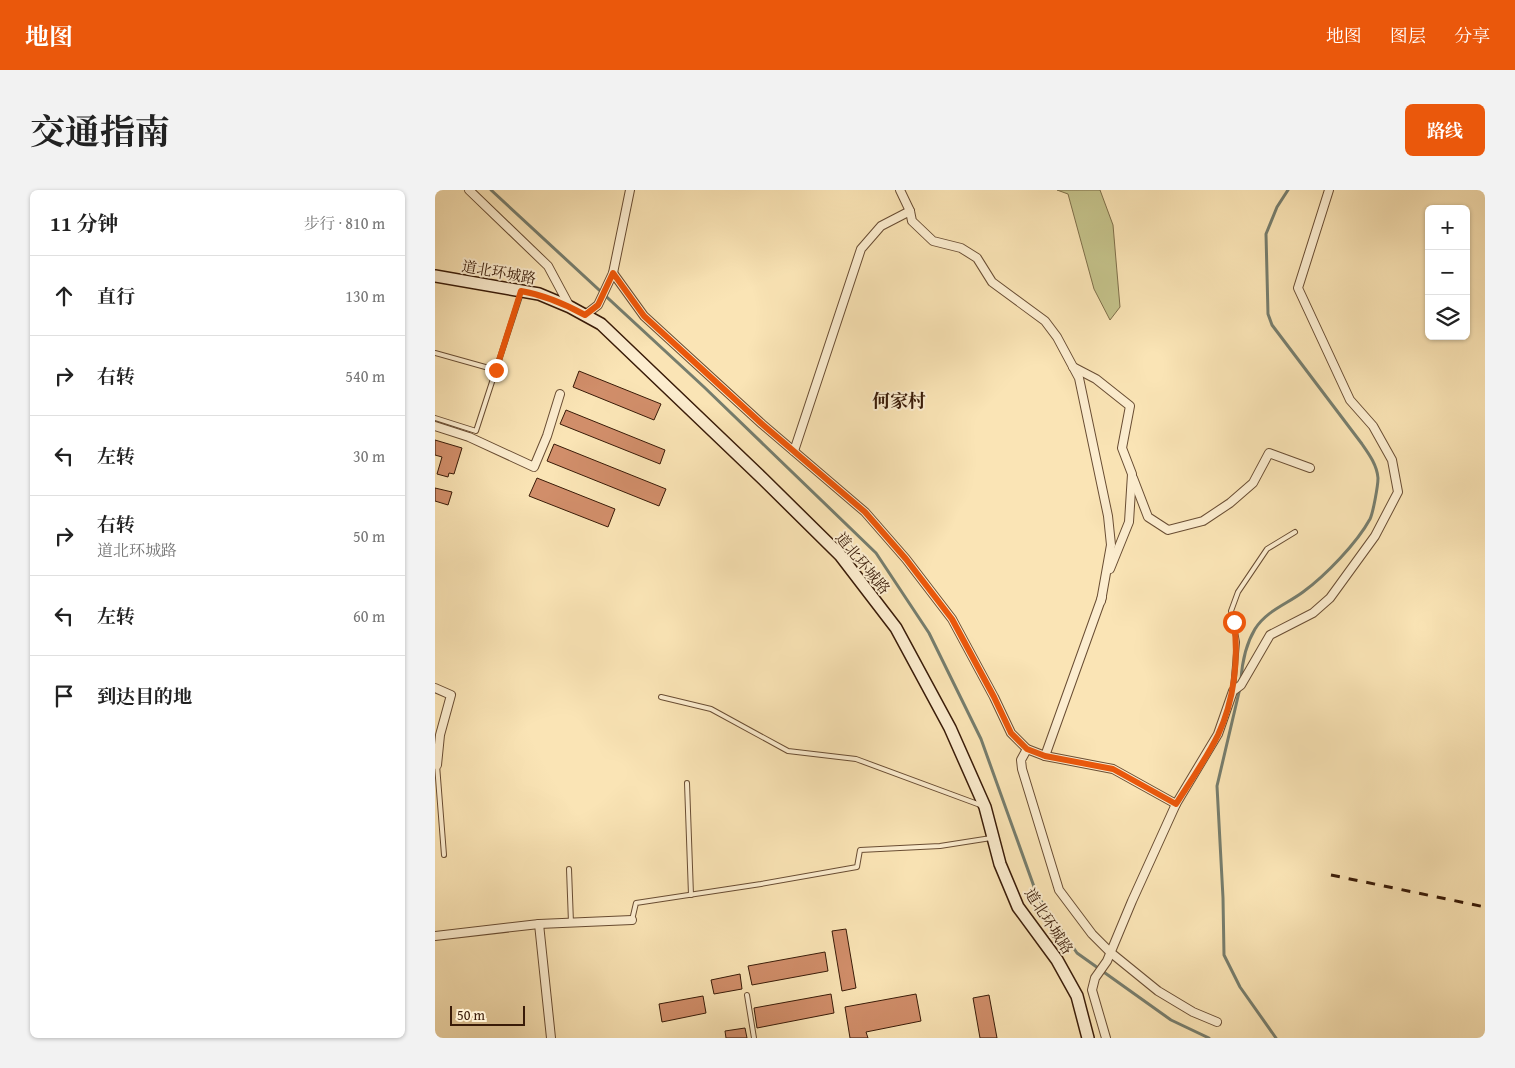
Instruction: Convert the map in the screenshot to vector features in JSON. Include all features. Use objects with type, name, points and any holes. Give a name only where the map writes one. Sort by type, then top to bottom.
[{"type":"street","points":[[469,190],[548,266],[570,306]]},
{"type":"street","points":[[585,315],[598,305],[611,277],[630,190]]},
{"type":"street","points":[[899,190],[910,212],[912,221],[933,241],[961,248],[977,258],[992,282],[1045,321],[1057,337],[1079,378],[1108,516],[1111,545],[1101,601]]},
{"type":"street","points":[[1106,1038],[1092,990],[1095,978],[1107,961],[1176,804],[1218,734],[1233,691],[1241,685],[1270,634],[1313,613],[1330,598],[1375,536],[1398,492],[1391,460],[1373,426],[1350,400],[1298,288],[1329,190]]},
{"type":"street","points":[[794,451],[861,249],[881,226],[910,212]]},
{"type":"street","name":"道北环城路","points":[[435,276],[539,294],[570,306],[601,324],[840,555],[896,628],[950,728],[985,807],[1000,864],[1019,906],[1057,960],[1077,996],[1088,1038]]},
{"type":"street","points":[[611,277],[644,316],[865,512],[906,559],[952,619],[1011,733],[1027,749],[1045,756],[1113,769],[1176,804]]},
{"type":"street","points":[[1073,367],[1095,379],[1129,406],[1122,448],[1148,517],[1168,530],[1203,521],[1230,503],[1253,483],[1269,453],[1310,468]]},
{"type":"street","points":[[435,426],[469,437],[533,466],[547,436],[560,394]]},
{"type":"street","points":[[1045,756],[1101,601],[1113,561],[1129,522],[1131,474]]},
{"type":"street","points":[[435,688],[451,696],[440,735],[437,765]]},
{"type":"street","points":[[1027,749],[1021,760],[1022,769],[1059,890],[1093,934],[1110,952],[1158,991],[1193,1012],[1217,1022]]},
{"type":"street","points":[[435,936],[539,924],[632,920]]},
{"type":"street","points":[[539,924],[551,1038]]},
{"type":"lane","points":[[435,418],[477,430],[521,291]]},
{"type":"lane","points":[[435,353],[496,370]]},
{"type":"lane","points":[[1233,691],[1237,642],[1231,611],[1237,592],[1267,549],[1295,532]]},
{"type":"lane","points":[[661,697],[711,709],[788,751],[856,759],[985,807]]},
{"type":"lane","points":[[437,765],[444,855]]},
{"type":"lane","points":[[687,783],[691,895]]},
{"type":"lane","points":[[632,920],[636,903],[857,867],[861,850],[940,846],[993,837]]},
{"type":"lane","points":[[569,869],[571,922]]},
{"type":"lane","points":[[747,995],[754,1038]]},
{"type":"shaded area","points":[[1057,190],[1100,190],[1113,225],[1120,307],[1110,320],[1094,289],[1068,194]]},
{"type":"building","points":[[579,371],[661,404],[654,420],[573,387]]},
{"type":"building","points":[[566,410],[665,450],[660,464],[560,424]]},
{"type":"building","points":[[435,440],[462,448],[454,474],[449,473],[448,477],[437,474],[442,457],[435,455]]},
{"type":"building","points":[[554,444],[666,489],[659,506],[547,461]]},
{"type":"building","points":[[537,478],[615,509],[608,527],[529,496]]},
{"type":"building","points":[[435,488],[452,492],[448,505],[435,501]]},
{"type":"building","points":[[846,929],[856,988],[842,991],[832,931]]},
{"type":"building","points":[[825,952],[828,971],[752,985],[748,966]]},
{"type":"building","points":[[740,974],[742,989],[714,994],[711,980]]},
{"type":"building","points":[[831,994],[834,1013],[757,1028],[754,1008]]},
{"type":"building","points":[[916,994],[921,1021],[866,1032],[868,1038],[850,1038],[845,1007]]},
{"type":"building","points":[[989,995],[997,1038],[980,1038],[973,998]]},
{"type":"building","points":[[703,996],[706,1013],[662,1022],[659,1004]]},
{"type":"building","points":[[745,1028],[747,1038],[726,1038],[725,1031]]},
{"type":"waterway","points":[[491,190],[704,387],[876,553],[929,633],[981,739],[1037,895],[1077,953],[1171,1020],[1209,1038]]},
{"type":"waterway","points":[[1241,680],[1245,654],[1255,629],[1265,617],[1312,585],[1349,548],[1370,519],[1378,482],[1376,469],[1362,444],[1272,325],[1268,314],[1266,234],[1277,207],[1288,190]]},
{"type":"waterway","points":[[1240,688],[1217,786],[1224,955],[1240,987],[1276,1038]]},
{"type":"railway","points":[[1331,875],[1485,907]]},
{"type":"district","name":"何家村","points":[[899,400]]},
{"type":"route","points":[[496,370],[521,291],[539,294],[570,306],[585,315],[598,305],[613,273],[620,286],[644,316],[762,424],[865,512],[906,559],[952,619],[1011,733],[1027,749],[1045,756],[1113,769],[1176,804],[1218,734],[1233,691],[1237,642],[1234,622]]}]
